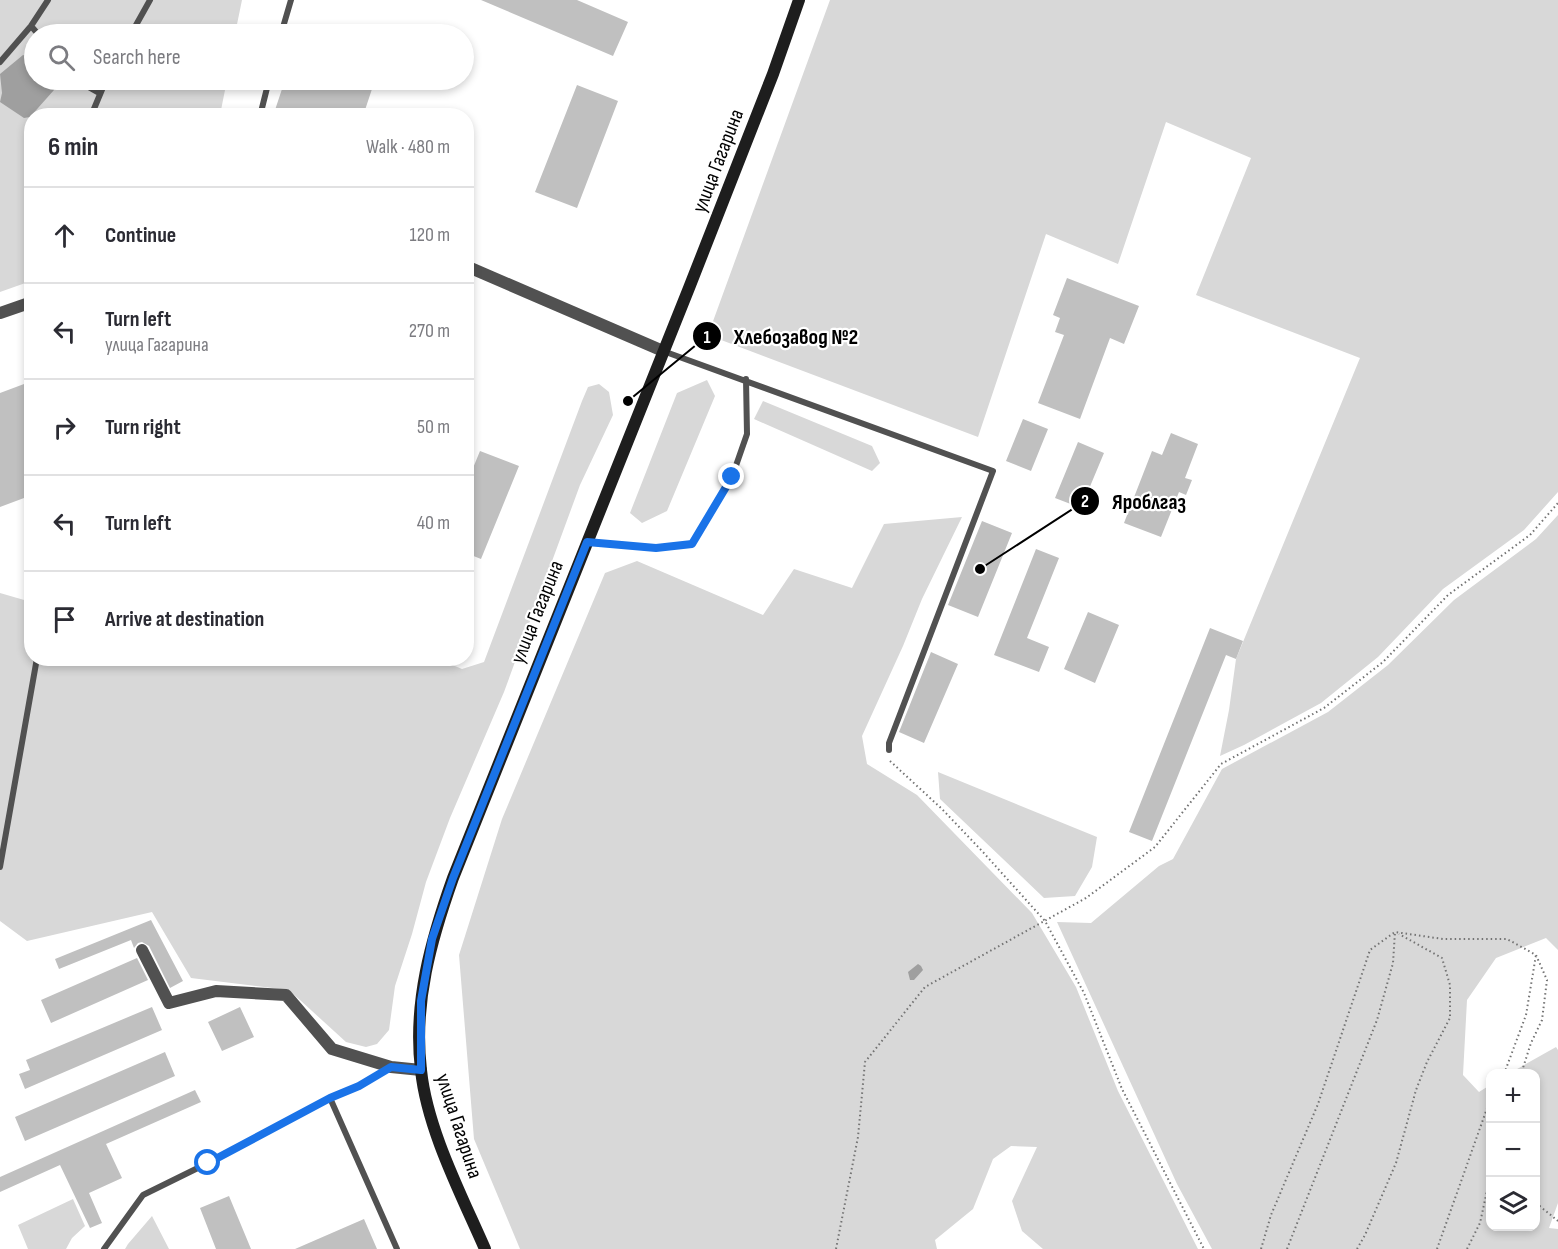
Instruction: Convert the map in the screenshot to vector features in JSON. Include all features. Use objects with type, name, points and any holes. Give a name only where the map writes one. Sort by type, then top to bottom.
[{"type":"main road","name":"улица Гагарина","points":[[485,1249],[434,1126],[421,1070],[421,1001],[432,939],[453,878],[773,74],[799,0]]},
{"type":"street","points":[[474,269],[663,351]]},
{"type":"street","points":[[0,313],[24,305]]},
{"type":"street","points":[[142,950],[169,1004],[216,991],[286,995],[332,1049],[391,1067],[421,1070]]},
{"type":"lane","points":[[32,24],[48,0]]},
{"type":"lane","points":[[137,24],[150,0]]},
{"type":"lane","points":[[283,24],[291,0]]},
{"type":"lane","points":[[0,62],[24,34]]},
{"type":"lane","points":[[94,90],[99,93]]},
{"type":"lane","points":[[94,108],[101,90]]},
{"type":"lane","points":[[262,108],[266,90]]},
{"type":"lane","points":[[663,351],[993,471],[888,750]]},
{"type":"lane","points":[[587,542],[656,548],[692,544],[732,477],[747,434],[746,380]]},
{"type":"lane","points":[[0,867],[36,666]]},
{"type":"lane","points":[[104,1249],[143,1195],[330,1098],[359,1086],[391,1067]]},
{"type":"lane","points":[[330,1098],[398,1249]]},
{"type":"path","points":[[836,1249],[858,1137],[865,1062],[925,987],[1086,898],[1155,847],[1221,764],[1324,708],[1383,662],[1448,595],[1530,535],[1558,504]]},
{"type":"path","points":[[888,759],[958,826],[1045,921],[1084,993],[1122,1089],[1204,1249]]},
{"type":"path","points":[[1287,1249],[1377,1020],[1393,963],[1395,932]]},
{"type":"path","points":[[1357,1249],[1396,1163],[1416,1090],[1427,1062],[1450,1018],[1450,985],[1442,958],[1395,932]]},
{"type":"path","points":[[1261,1249],[1270,1215],[1318,1104],[1370,950],[1395,932],[1443,939],[1507,939],[1536,955],[1547,980],[1542,1020],[1523,1069]]},
{"type":"path","points":[[1506,1069],[1526,1015],[1536,955]]},
{"type":"path","points":[[1437,1249],[1486,1114]]},
{"type":"path","points":[[1467,1249],[1480,1223],[1486,1198]]},
{"type":"path","points":[[1540,1206],[1558,1221]]},
{"type":"shaded area","points":[[0,0],[242,0],[237,24],[24,24],[24,90],[225,90],[221,108],[24,108],[24,283],[0,292]]},
{"type":"shaded area","points":[[830,0],[1558,0],[1558,492],[1524,530],[1443,589],[1378,657],[1321,703],[1220,756],[1236,659],[1360,358],[1196,295],[1251,158],[1166,122],[1118,264],[1046,234],[978,437],[708,335]]},
{"type":"shaded area","points":[[23,55],[24,90],[54,90],[38,108],[24,108],[24,118],[0,102],[2,93],[0,74]]},
{"type":"shaded area","points":[[707,380],[715,396],[667,511],[642,523],[630,513],[677,393]]},
{"type":"shaded area","points":[[599,384],[609,392],[613,415],[580,485],[504,692],[450,818],[426,882],[395,986],[389,1030],[377,1044],[366,1047],[346,1042],[289,990],[191,978],[152,912],[27,941],[0,921],[0,593],[24,600],[24,666],[455,666],[462,669],[474,666],[484,662],[588,387]]},
{"type":"shaded area","points":[[763,401],[872,446],[880,463],[872,471],[754,419]]},
{"type":"shaded area","points":[[1558,515],[1558,950],[1546,938],[1496,958],[1467,1000],[1463,1075],[1479,1092],[1486,1088],[1486,1231],[1540,1231],[1540,1069],[1517,1069],[1556,1047],[1558,1050],[1558,1203],[1549,1228],[1558,1229],[1558,1249],[1212,1249],[1177,1184],[1057,922],[1091,923],[1159,866],[1173,859],[1222,769],[1328,712],[1388,665],[1454,600],[1536,539]]},
{"type":"shaded area","points":[[962,517],[922,599],[862,736],[867,764],[917,795],[1032,913],[1076,987],[1118,1091],[1198,1249],[1043,1249],[1022,1231],[1012,1201],[1037,1147],[1011,1146],[993,1159],[973,1209],[935,1240],[937,1249],[520,1249],[474,1139],[459,955],[502,819],[605,573],[637,561],[763,615],[794,569],[852,588],[884,524]]},
{"type":"shaded area","points":[[938,772],[1097,837],[1092,867],[1075,896],[1044,898],[940,799]]},
{"type":"shaded area","points":[[918,964],[923,970],[914,980],[910,980],[908,972]]},
{"type":"shaded area","points":[[73,1199],[85,1226],[72,1238],[66,1249],[28,1249],[18,1225]]},
{"type":"shaded area","points":[[152,1216],[169,1249],[125,1249],[128,1244]]},
{"type":"building","points":[[481,0],[577,0],[628,22],[613,56]]},
{"type":"building","points":[[577,85],[618,101],[577,208],[535,192]]},
{"type":"building","points":[[282,90],[372,90],[366,108],[276,108]]},
{"type":"building","points":[[1067,278],[1139,306],[1124,344],[1110,338],[1080,419],[1038,403],[1064,335],[1055,332],[1060,318],[1053,315]]},
{"type":"building","points":[[24,384],[24,498],[0,507],[0,393]]},
{"type":"building","points":[[1023,419],[1048,429],[1031,471],[1006,461]]},
{"type":"building","points":[[1171,433],[1198,444],[1185,478],[1192,480],[1186,495],[1179,492],[1161,537],[1124,523],[1152,451],[1162,455]]},
{"type":"building","points":[[1078,442],[1104,453],[1081,508],[1055,498]]},
{"type":"building","points":[[480,451],[519,466],[481,559],[474,556],[474,466]]},
{"type":"building","points":[[982,521],[1012,533],[978,617],[948,605]]},
{"type":"building","points":[[1036,549],[1059,558],[1027,638],[1049,647],[1039,672],[994,655]]},
{"type":"building","points":[[1088,612],[1119,625],[1095,683],[1064,669]]},
{"type":"building","points":[[1210,628],[1243,641],[1236,659],[1226,655],[1152,841],[1129,832]]},
{"type":"building","points":[[931,652],[958,664],[924,743],[899,732]]},
{"type":"building","points":[[151,920],[183,981],[170,988],[149,946],[142,942],[134,948],[131,940],[59,969],[55,959]]},
{"type":"building","points":[[137,958],[148,980],[51,1023],[41,1000]]},
{"type":"building","points":[[152,1007],[162,1030],[25,1089],[19,1074],[30,1070],[26,1060]]},
{"type":"building","points":[[240,1007],[254,1037],[222,1051],[208,1022]]},
{"type":"building","points":[[165,1052],[175,1076],[25,1141],[15,1117]]},
{"type":"building","points":[[195,1090],[201,1102],[106,1144],[122,1178],[89,1193],[102,1223],[90,1228],[60,1165],[0,1192],[0,1177]]},
{"type":"building","points":[[229,1196],[251,1249],[216,1249],[200,1208]]},
{"type":"building","points":[[364,1219],[377,1249],[295,1249]]},
{"type":"place","name":"Хлебозавод №2","points":[[628,401]]},
{"type":"place","name":"Яроблгаз","points":[[980,569]]},
{"type":"route","points":[[208,1163],[330,1098],[359,1086],[391,1067],[421,1070],[421,1001],[432,939],[453,878],[513,724],[587,542],[656,548],[692,544],[732,477]]}]
